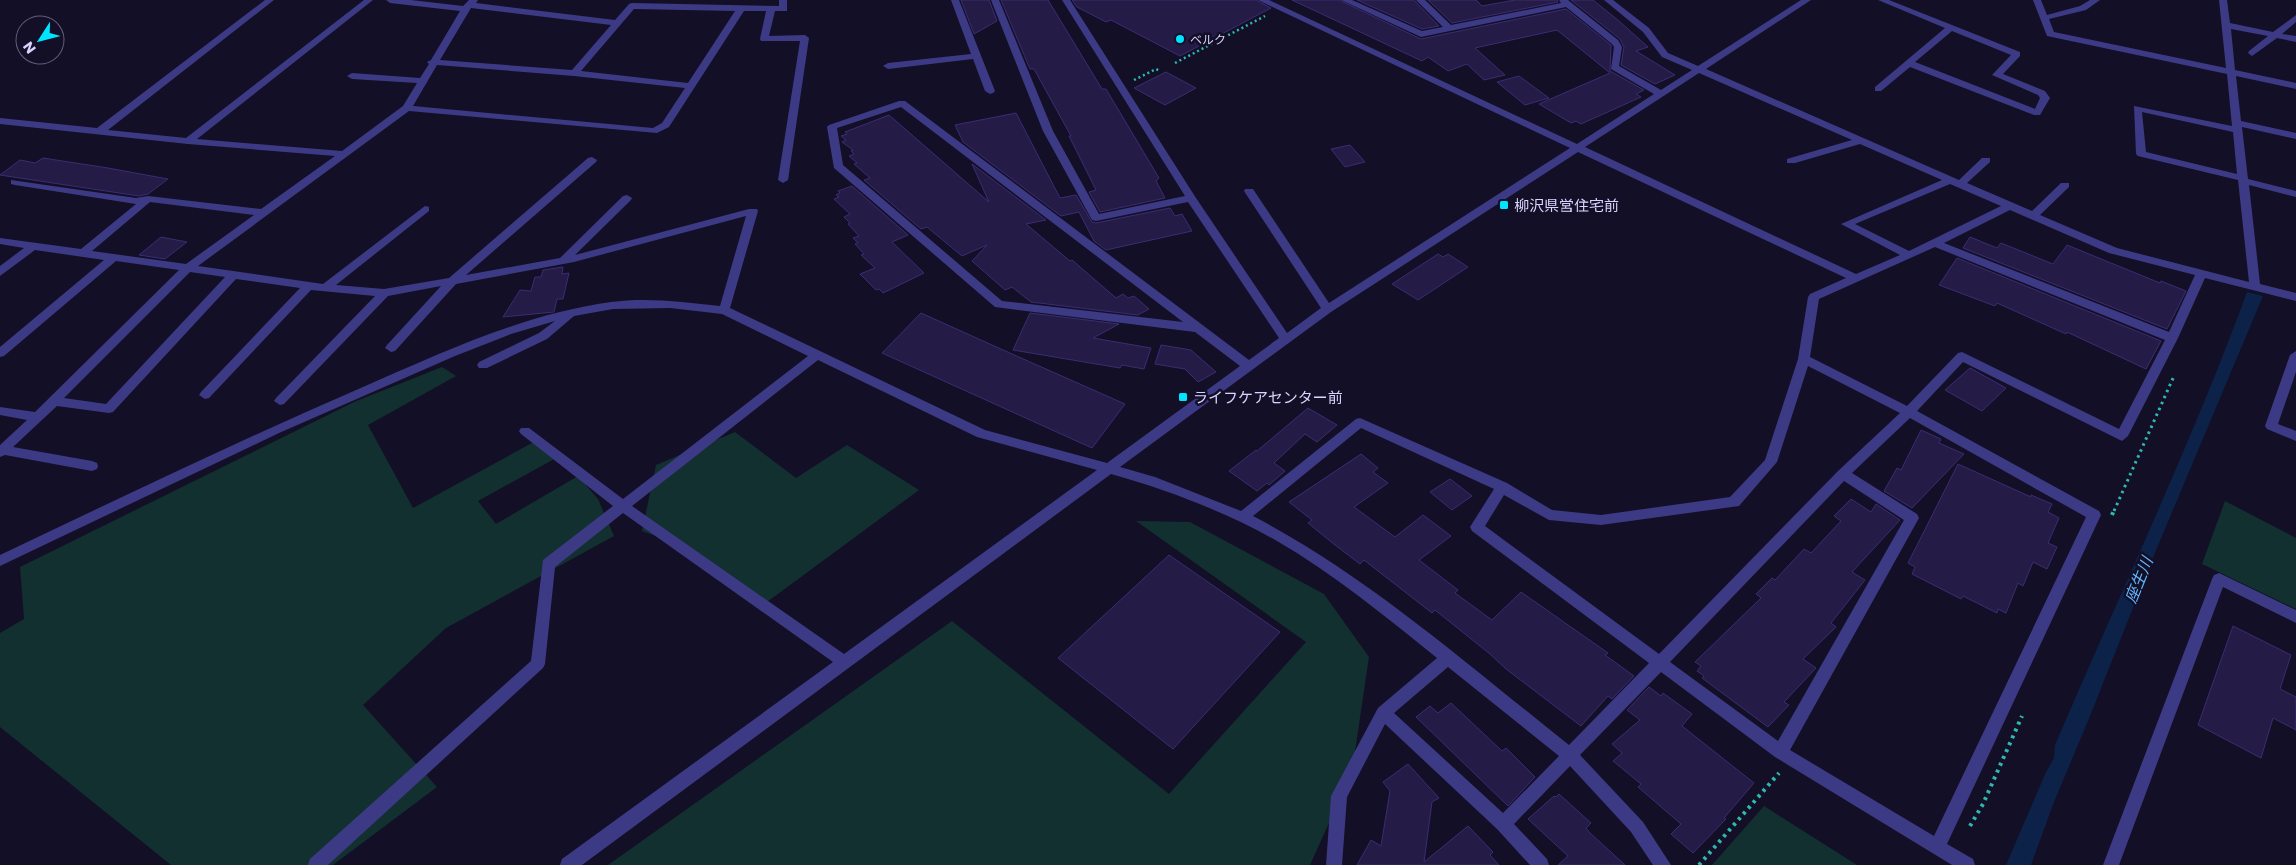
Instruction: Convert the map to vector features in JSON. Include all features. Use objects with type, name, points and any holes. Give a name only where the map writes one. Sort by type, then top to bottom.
[{"type":"street","points":[[100,131],[270,0]]},
{"type":"street","points":[[188,141],[369,0]]},
{"type":"street","points":[[390,0],[470,4],[618,23]]},
{"type":"street","points":[[574,74],[632,6],[784,9],[782,0]]},
{"type":"street","points":[[955,0],[990,91]]},
{"type":"street","points":[[995,0],[1048,131],[1096,218],[1191,198]]},
{"type":"street","points":[[1066,0],[1191,198],[1286,340]]},
{"type":"street","points":[[1262,0],[1855,278]]},
{"type":"street","points":[[1345,0],[1421,34],[1566,2],[1615,42],[1618,48],[1614,68],[1661,94]]},
{"type":"street","points":[[1420,0],[1450,29]]},
{"type":"street","points":[[1608,0],[1646,30],[1665,55],[2113,251],[2296,297]]},
{"type":"street","points":[[568,865],[1327,309],[1807,0]]},
{"type":"street","points":[[1882,0],[2017,54],[1997,74],[2042,93],[2045,98],[2036,113],[1908,63]]},
{"type":"street","points":[[2037,0],[2050,34],[2296,86]]},
{"type":"street","points":[[2044,18],[2083,8],[2096,0]]},
{"type":"street","points":[[2223,0],[2255,286]]},
{"type":"street","points":[[1,451],[38,417],[188,268],[407,108],[432,62],[470,4]]},
{"type":"street","points":[[407,108],[654,131],[666,125],[741,8]]},
{"type":"street","points":[[771,8],[764,39],[805,38],[783,180]]},
{"type":"street","points":[[2252,54],[2296,18]]},
{"type":"street","points":[[2226,25],[2296,39]]},
{"type":"street","points":[[1878,89],[1950,28]]},
{"type":"street","points":[[888,66],[977,56]]},
{"type":"street","points":[[432,62],[691,86]]},
{"type":"street","points":[[352,76],[422,81]]},
{"type":"street","points":[[1198,328],[999,304],[838,166],[832,127],[902,103],[1248,366]]},
{"type":"street","points":[[2296,136],[2137,108],[2140,154],[2296,194]]},
{"type":"street","points":[[0,121],[188,141],[344,154]]},
{"type":"street","points":[[1791,161],[1860,141]]},
{"type":"street","points":[[391,348],[452,281],[592,160]]},
{"type":"street","points":[[1909,255],[1846,224],[1955,182],[1986,160]]},
{"type":"street","points":[[15,182],[136,201],[148,199],[264,212]]},
{"type":"street","points":[[2033,216],[2065,185]]},
{"type":"street","points":[[1249,191],[1327,309]]},
{"type":"street","points":[[564,260],[627,198]]},
{"type":"street","points":[[83,253],[148,199]]},
{"type":"street","points":[[1243,517],[1360,422],[1502,487],[1549,514],[1601,520],[1734,502],[1771,462],[1804,359],[1814,296],[1935,243],[2009,206]]},
{"type":"street","points":[[325,288],[425,209]]},
{"type":"street","points":[[0,241],[308,286],[384,293],[564,260],[753,211],[724,310]]},
{"type":"street","points":[[1935,243],[2172,338]]},
{"type":"street","points":[[0,272],[33,246]]},
{"type":"street","points":[[0,353],[113,258]]},
{"type":"street","points":[[55,400],[109,409],[234,274]]},
{"type":"street","points":[[1503,824],[1843,474],[1909,412],[1962,356],[2122,436],[2172,338],[2201,274]]},
{"type":"street","points":[[205,395],[308,286]]},
{"type":"street","points":[[280,401],[384,293]]},
{"type":"street","points":[[0,561],[275,430],[451,353],[507,331],[572,312],[623,305],[670,304],[724,310],[981,434],[1150,480],[1243,517],[1324,565],[1370,598],[1570,756],[1637,827],[1663,865]]},
{"type":"street","points":[[483,365],[543,336],[572,312]]},
{"type":"street","points":[[316,865],[538,664],[548,564],[818,355]]},
{"type":"street","points":[[2296,355],[2271,426],[2296,436]]},
{"type":"street","points":[[1804,359],[1909,412],[2094,515],[1937,847]]},
{"type":"street","points":[[0,411],[38,417]]},
{"type":"street","points":[[525,431],[623,506],[844,662]]},
{"type":"street","points":[[1,451],[92,466]]},
{"type":"street","points":[[1786,755],[1912,518],[1843,474]]},
{"type":"street","points":[[1502,487],[1477,528],[1786,755],[1967,865]]},
{"type":"street","points":[[2111,865],[2218,579],[2296,617]]},
{"type":"street","points":[[1334,865],[1339,796],[1383,713],[1448,658]]},
{"type":"street","points":[[1383,713],[1503,824],[1541,865]]},
{"type":"path","points":[[1175,63],[1269,13]]},
{"type":"path","points":[[1127,96],[1139,94],[1131,82],[1156,69],[1160,71]]},
{"type":"path","points":[[1699,865],[1786,755]]},
{"type":"green space","points":[[442,367],[456,376],[368,425],[413,508],[539,439],[556,458],[478,501],[496,524],[578,476],[598,499],[614,536],[446,628],[363,705],[437,787],[333,865],[171,865],[0,727],[0,633],[24,619],[20,567],[354,402]]},
{"type":"green space","points":[[735,432],[796,478],[847,445],[919,490],[767,602],[696,551],[642,531],[656,465]]},
{"type":"green space","points":[[2225,501],[2296,538],[2296,609],[2202,564]]},
{"type":"green space","points":[[1136,521],[1190,522],[1324,594],[1369,657],[1352,772],[1310,865],[608,865],[952,621],[1169,794],[1306,642]]},
{"type":"green space","points":[[1764,806],[1857,865],[1712,865]]},
{"type":"water","name":"座生川","points":[[2247,292],[2263,296],[2154,555],[2054,802],[2031,865],[2006,865],[2046,772],[2054,758],[2055,745],[2202,407]]},
{"type":"building","points":[[961,0],[989,0],[997,21],[974,34]]},
{"type":"building","points":[[1001,0],[1048,0],[1102,89],[1106,89],[1159,178],[1156,181],[1165,198],[1100,212],[1089,192],[1096,190],[1069,136],[1071,136],[1034,69],[1030,69]]},
{"type":"building","name":"ベルク","points":[[1072,0],[1256,0],[1271,8],[1180,56],[1111,20],[1106,22],[1077,7]]},
{"type":"building","points":[[1292,0],[1339,0],[1421,39],[1566,9],[1611,45],[1610,71],[1644,90],[1636,94],[1641,97],[1581,124],[1576,121],[1571,123],[1539,104],[1610,73],[1557,30],[1475,48],[1505,75],[1484,80],[1467,64],[1448,71],[1428,57],[1422,61]]},
{"type":"building","points":[[1357,0],[1414,0],[1439,26],[1422,29]]},
{"type":"building","points":[[1428,0],[1476,0],[1482,6],[1515,0],[1557,0],[1558,2],[1452,23]]},
{"type":"building","points":[[1571,0],[1593,0],[1648,47],[1636,51],[1675,75],[1655,84],[1621,65],[1624,47],[1620,39]]},
{"type":"building","points":[[1166,72],[1196,88],[1165,105],[1134,88]]},
{"type":"building","points":[[1519,76],[1549,98],[1525,105],[1497,82]]},
{"type":"building","points":[[1016,113],[1060,198],[1076,195],[1092,222],[1096,223],[1170,208],[1175,216],[1182,214],[1192,231],[1106,250],[1094,241],[1079,212],[1061,216],[963,142],[955,125]]},
{"type":"building","points":[[889,115],[989,202],[972,164],[1046,220],[1026,224],[1116,298],[1123,294],[1128,298],[1134,296],[1149,309],[1138,315],[1031,302],[1012,287],[1005,290],[972,261],[987,245],[962,256],[927,227],[921,229],[864,180],[870,178],[854,164],[857,163],[849,156],[854,154],[851,151],[853,150],[842,142],[846,140],[841,136],[847,134],[845,132]]},
{"type":"building","points":[[1350,145],[1365,162],[1345,167],[1331,149]]},
{"type":"building","points":[[43,158],[168,179],[148,194],[139,196],[0,175],[20,160],[35,163]]},
{"type":"building","points":[[852,186],[908,235],[892,242],[924,273],[883,293],[879,289],[876,290],[860,274],[875,268],[861,255],[864,254],[855,244],[858,243],[853,238],[859,236],[844,217],[850,214],[834,199],[839,197],[836,195],[840,193],[838,191]]},
{"type":"building","points":[[161,237],[187,242],[165,259],[139,255]]},
{"type":"building","points":[[1970,237],[1997,248],[2001,243],[2053,264],[2067,245],[2160,283],[2161,281],[2186,291],[2167,329],[1963,248]]},
{"type":"building","points":[[1438,254],[1443,257],[1448,254],[1468,267],[1418,300],[1392,284]]},
{"type":"building","points":[[1957,258],[2161,341],[2146,369],[2067,332],[2066,334],[1997,303],[1995,306],[1939,285]]},
{"type":"building","points":[[563,267],[562,274],[569,273],[563,299],[557,299],[554,312],[503,317],[520,290],[531,291],[535,277],[541,277],[543,270]]},
{"type":"building","points":[[921,313],[1125,404],[1092,448],[882,353]]},
{"type":"building","points":[[1030,313],[1119,324],[1093,338],[1151,348],[1144,369],[1122,365],[1120,368],[1013,350]]},
{"type":"building","points":[[1161,345],[1191,350],[1216,372],[1198,382],[1185,369],[1155,364]]},
{"type":"building","points":[[1970,368],[2006,388],[1982,411],[1945,390]]},
{"type":"building","points":[[1308,408],[1337,425],[1317,442],[1305,434],[1274,463],[1285,471],[1269,485],[1267,483],[1257,491],[1229,471],[1257,451]]},
{"type":"building","points":[[1921,430],[1941,439],[1939,443],[1964,454],[1912,508],[1884,491],[1897,468],[1901,470]]},
{"type":"building","points":[[1361,454],[1378,468],[1373,472],[1388,483],[1354,507],[1395,537],[1423,515],[1451,536],[1419,560],[1458,590],[1455,593],[1492,620],[1521,592],[1608,653],[1605,655],[1634,676],[1612,699],[1608,696],[1581,726],[1506,669],[1435,610],[1432,613],[1364,560],[1360,564],[1335,545],[1308,523],[1312,520],[1289,502]]},
{"type":"building","points":[[1958,464],[2031,497],[2031,495],[2052,504],[2048,512],[2059,518],[2048,543],[2057,547],[2047,569],[2033,562],[2023,586],[2018,583],[2006,613],[1998,609],[1997,613],[1963,596],[1961,599],[1912,574],[1915,567],[1908,563]]},
{"type":"building","points":[[1450,479],[1472,496],[1452,510],[1430,492]]},
{"type":"building","points":[[1851,499],[1871,512],[1876,504],[1900,520],[1852,572],[1865,580],[1831,623],[1836,627],[1803,659],[1816,668],[1784,702],[1789,705],[1768,727],[1702,678],[1704,676],[1697,671],[1701,666],[1695,662],[1761,598],[1756,594],[1772,578],[1775,580],[1804,549],[1811,553],[1841,521],[1834,516]]},
{"type":"building","points":[[1169,555],[1280,632],[1173,749],[1058,658]]},
{"type":"building","points":[[2233,626],[2291,655],[2280,689],[2296,697],[2296,730],[2273,718],[2261,758],[2198,725]]},
{"type":"building","points":[[1649,687],[1661,696],[1663,693],[1692,714],[1682,726],[1754,783],[1724,818],[1726,819],[1693,853],[1671,834],[1681,824],[1638,787],[1641,784],[1613,761],[1622,753],[1612,744],[1640,720],[1627,710]]},
{"type":"building","points":[[1451,703],[1502,751],[1506,748],[1535,777],[1508,806],[1416,717],[1430,706],[1438,713]]},
{"type":"building","points":[[1408,764],[1439,798],[1432,802],[1424,862],[1468,826],[1493,852],[1490,855],[1499,865],[1357,865],[1371,840],[1381,846],[1390,791],[1383,782]]},
{"type":"building","points":[[1559,794],[1591,823],[1586,828],[1589,832],[1625,865],[1558,865],[1568,856],[1528,819],[1554,796],[1556,797]]},
{"type":"place","name":"ベルク","points":[[1180,39]]},
{"type":"place","name":"柳沢県営住宅前","points":[[1504,205]]},
{"type":"place","name":"ライフケアセンター前","points":[[1183,397]]}]
